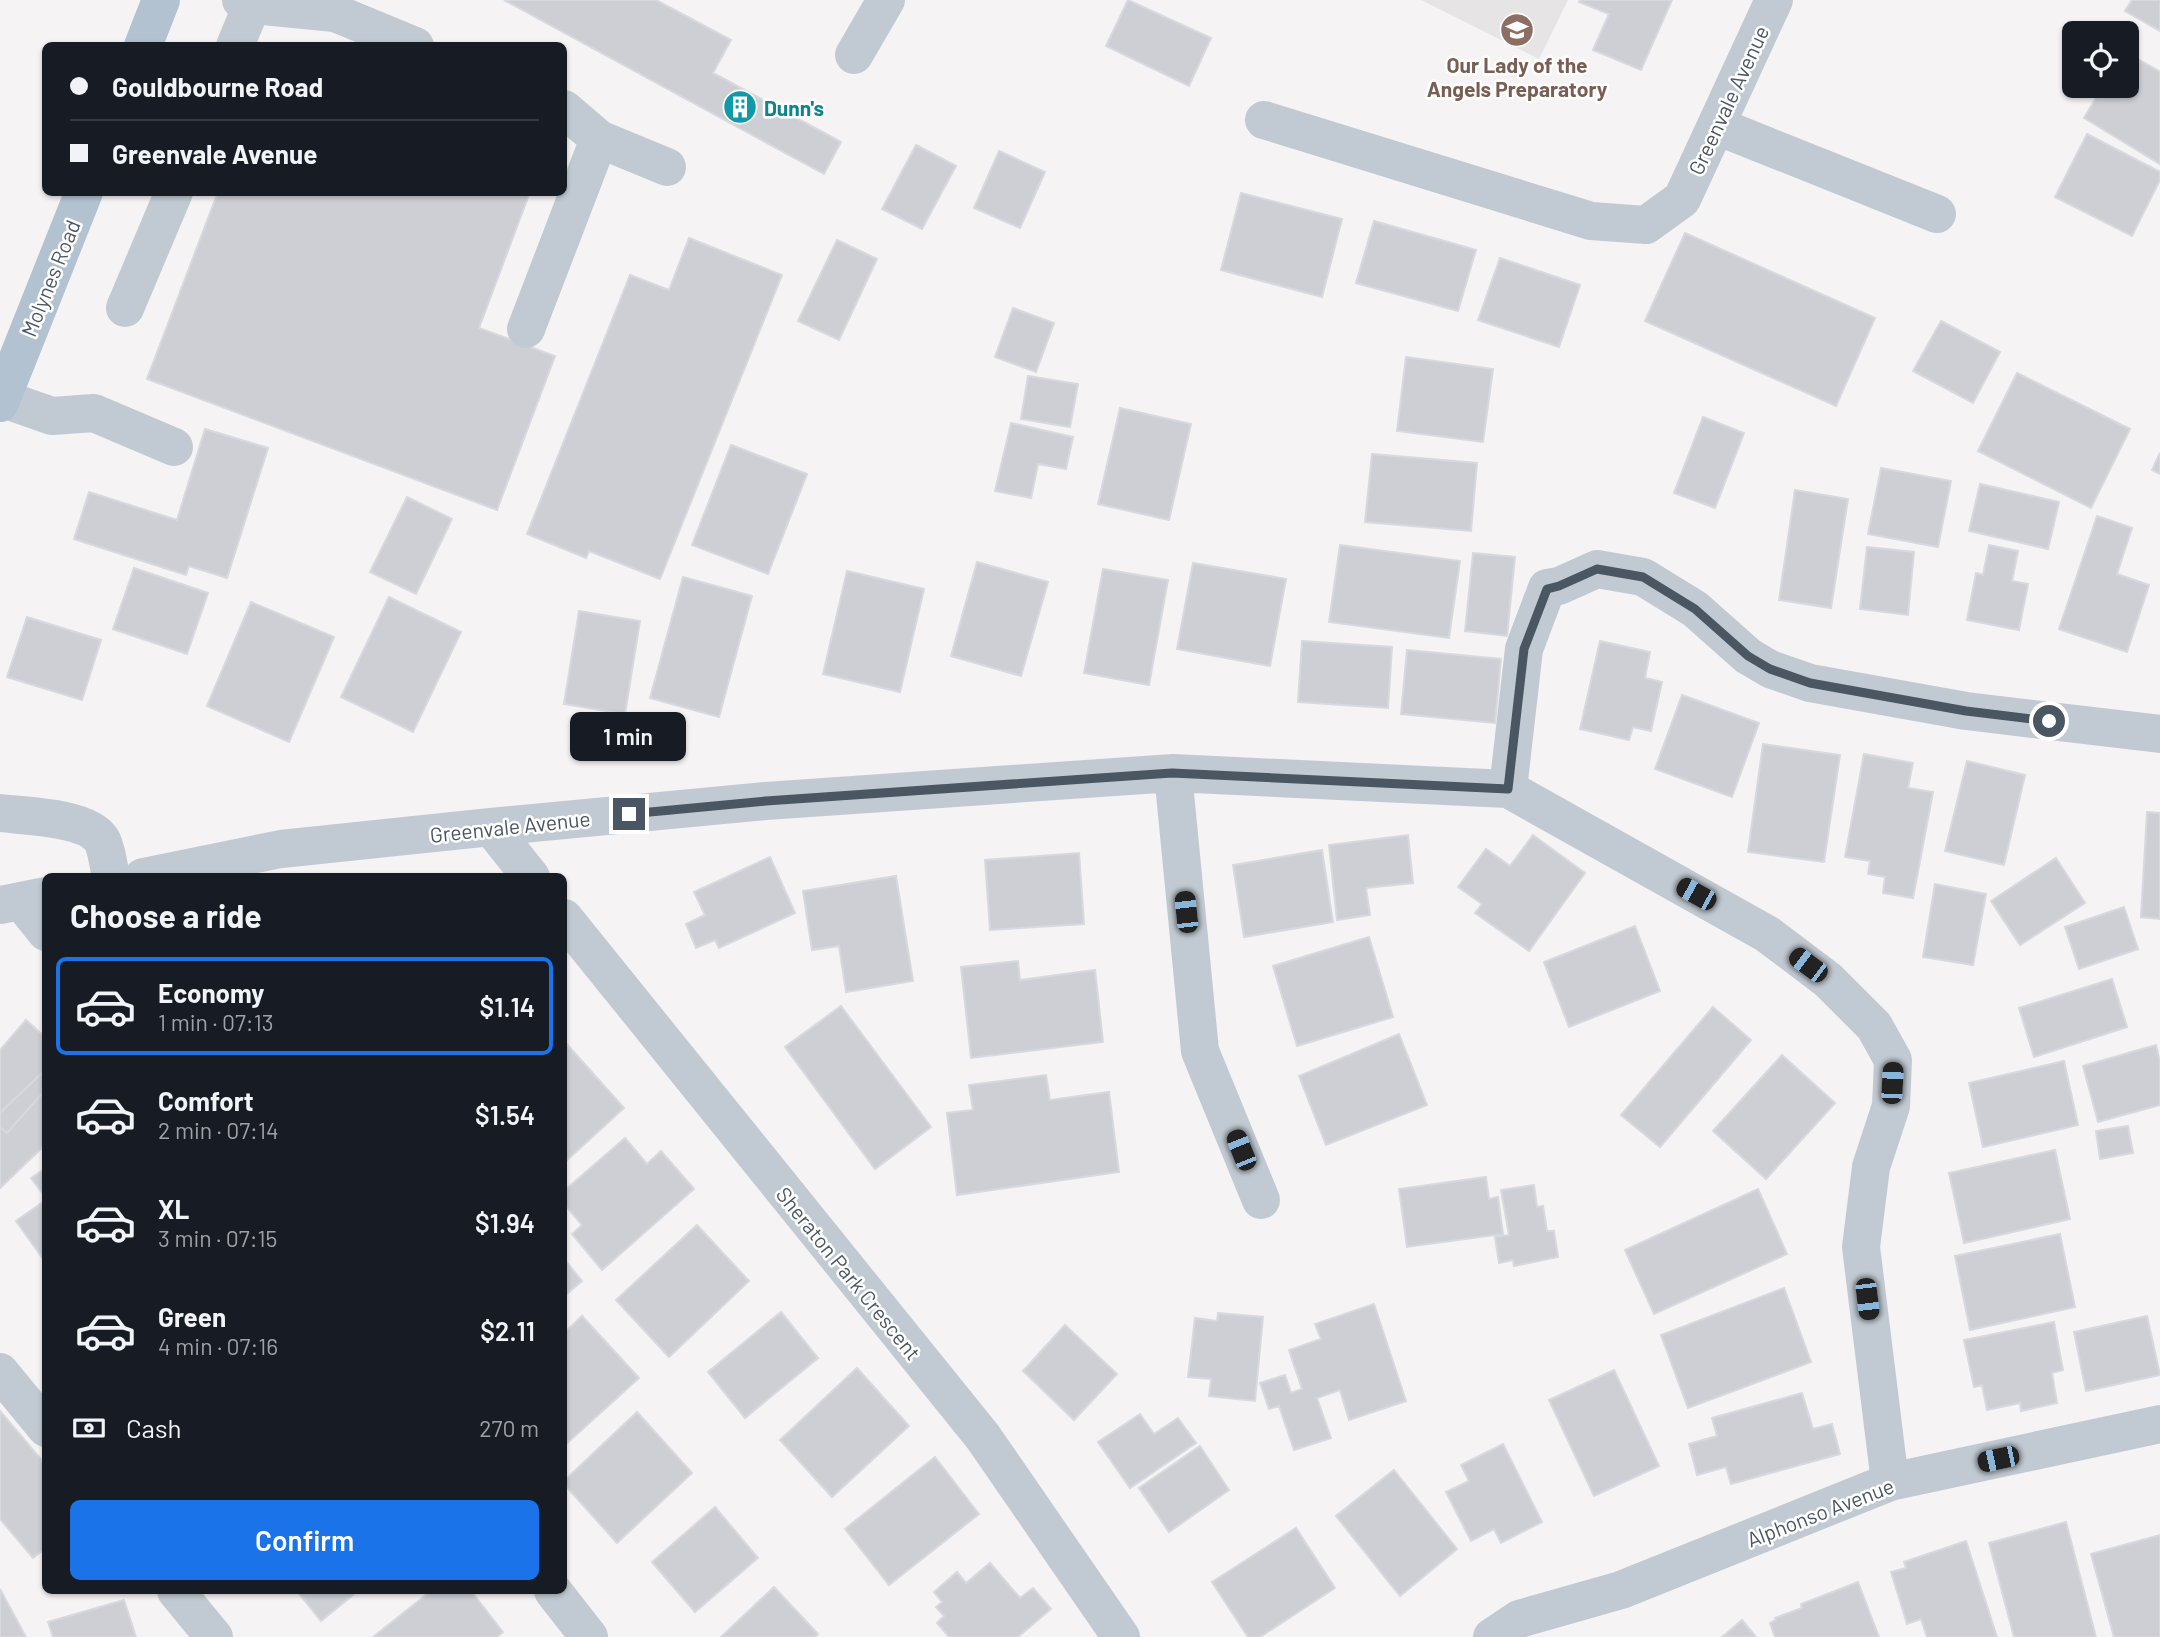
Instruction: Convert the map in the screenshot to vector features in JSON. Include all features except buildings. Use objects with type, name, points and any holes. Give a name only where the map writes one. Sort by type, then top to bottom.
[{"type":"main road","points":[[145,42],[161,0]]},
{"type":"main road","name":"Molynes Road","points":[[0,400],[82,196]]},
{"type":"street","points":[[854,55],[886,0]]},
{"type":"street","name":"Greenvale Avenue","points":[[1264,120],[1591,222],[1646,225],[1682,199],[1774,0]]},
{"type":"street","points":[[236,42],[247,3],[335,13],[405,42]]},
{"type":"street","points":[[567,111],[599,139],[667,167]]},
{"type":"street","points":[[1717,126],[1937,214]]},
{"type":"street","points":[[526,329],[599,139]]},
{"type":"street","points":[[125,308],[172,196]]},
{"type":"street","points":[[0,400],[52,416],[94,413],[174,447]]},
{"type":"street","points":[[1508,789],[1524,649],[1547,589],[1597,569],[1643,577],[1695,609],[1748,656],[1770,669],[1810,683],[1966,711],[2160,734]]},
{"type":"street","points":[[1172,773],[1200,1051],[1261,1200]]},
{"type":"street","name":"Greenvale Avenue","points":[[163,873],[281,849],[491,827],[766,801],[1172,773],[1508,789],[1767,934],[1828,980],[1874,1026],[1893,1060],[1891,1106],[1871,1167],[1861,1247],[1890,1482]]},
{"type":"street","points":[[0,813],[67,821],[88,830],[101,839],[110,873]]},
{"type":"street","points":[[491,827],[528,873]]},
{"type":"street","points":[[22,901],[42,927]]},
{"type":"street","name":"Sheraton Park Crescent","points":[[567,922],[983,1437],[1121,1637]]},
{"type":"street","points":[[0,1371],[42,1423]]},
{"type":"street","name":"Alphonso Avenue","points":[[1492,1637],[1519,1619],[1621,1590],[1890,1482],[2160,1424]]},
{"type":"street","points":[[179,1594],[214,1637]]},
{"type":"street","points":[[555,1594],[589,1637]]},
{"type":"shaded area","name":"Our Lady of the Angels Preparatory","points":[[1421,0],[1568,0],[1539,59]]},
{"type":"place","name":"Our Lady of the Angels Preparatory","points":[[1517,30]]},
{"type":"place","name":"Dunn's","points":[[740,107]]},
{"type":"route","points":[[629,814],[766,801],[1172,773],[1508,789],[1524,649],[1547,589],[1597,569],[1643,577],[1695,609],[1748,656],[1770,669],[1810,683],[1966,711],[2049,721]]}]
